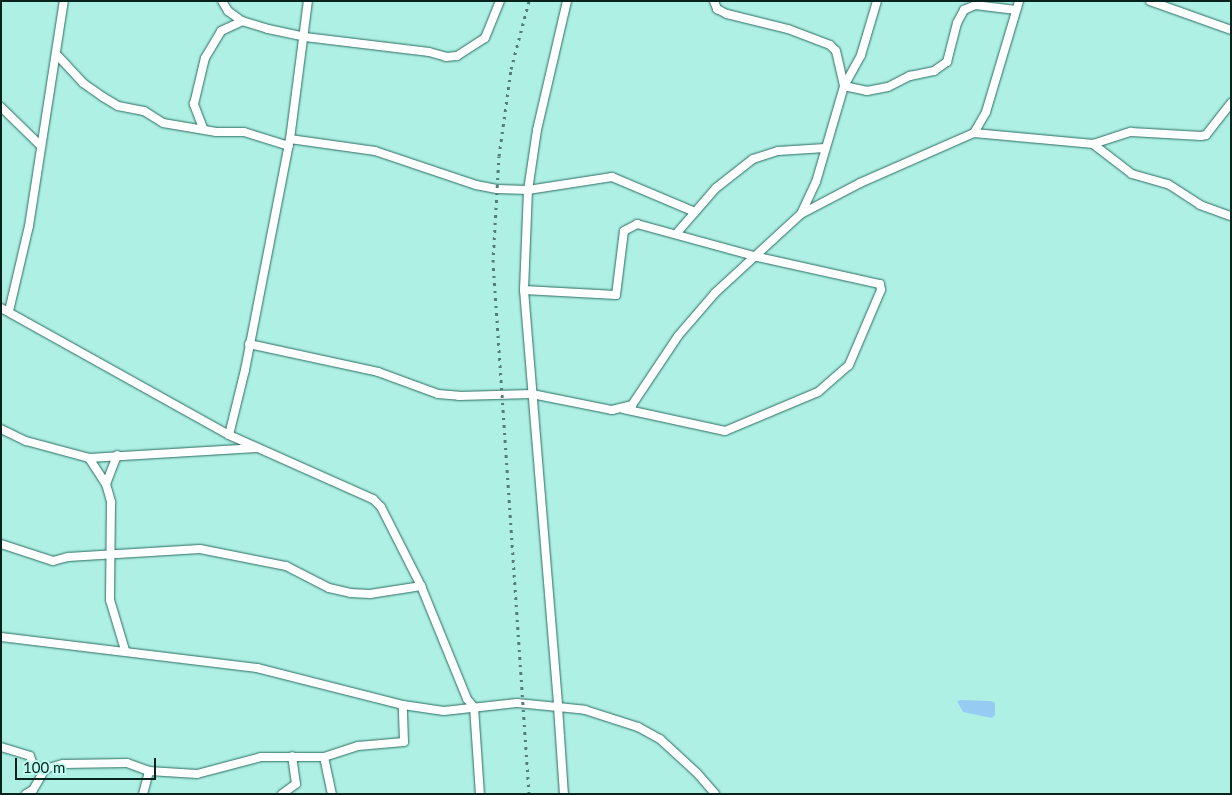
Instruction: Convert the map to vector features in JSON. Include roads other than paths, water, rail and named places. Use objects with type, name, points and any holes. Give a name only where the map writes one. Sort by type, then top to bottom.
[{"type":"street","points":[[64,1],[58,56],[22,263],[4,312],[229,434],[367,494],[380,507],[421,586],[467,699],[474,707],[480,794]]},
{"type":"street","points":[[222,1],[228,10],[242,21],[305,37],[457,56],[485,38],[500,1]]},
{"type":"street","points":[[229,434],[289,142],[305,37],[308,1]]},
{"type":"street","points":[[564,794],[524,290],[528,190],[538,122],[567,1]]},
{"type":"street","points":[[714,1],[717,9],[727,14],[797,31],[830,45],[836,51],[844,86]]},
{"type":"street","points":[[623,409],[632,405],[678,336],[716,293],[758,257],[800,214],[816,182],[844,86],[861,55],[877,1]]},
{"type":"street","points":[[974,133],[986,112],[1019,1]]},
{"type":"street","points":[[1150,1],[1231,30]]},
{"type":"street","points":[[844,86],[878,90],[934,71],[947,62],[957,23],[964,10],[975,5],[1016,10]]},
{"type":"street","points":[[203,128],[194,104],[205,58],[221,31],[242,21]]},
{"type":"street","points":[[58,56],[83,83],[118,106],[144,111],[162,123],[203,128],[216,132],[244,132],[289,142],[375,151],[476,185],[528,190],[612,177],[695,212]]},
{"type":"street","points":[[800,214],[860,183],[974,133],[1093,144],[1131,132],[1202,136],[1206,135],[1231,103]]},
{"type":"street","points":[[1,107],[41,146]]},
{"type":"street","points":[[1093,144],[1132,174],[1168,184],[1200,205],[1231,216]]},
{"type":"street","points":[[676,234],[729,176],[753,159],[778,151],[825,148]]},
{"type":"street","points":[[249,344],[378,372],[438,394],[476,396],[532,394],[612,410],[623,409],[725,431],[818,392],[849,365],[881,290],[880,284],[758,257],[644,224],[637,224],[624,232],[616,295],[524,290]]},
{"type":"street","points":[[1,429],[34,444],[89,458],[259,447]]},
{"type":"street","points":[[106,484],[117,455]]},
{"type":"street","points":[[89,458],[106,484],[111,502],[110,600],[125,650]]},
{"type":"street","points":[[1,544],[45,560],[200,549],[286,566],[329,588],[350,593],[370,594],[421,586]]},
{"type":"street","points":[[1,637],[125,650],[257,668],[403,705],[444,711],[517,703],[585,710],[638,727],[660,739],[698,772],[715,794]]},
{"type":"street","points":[[1,747],[30,756],[33,765],[45,769],[63,764],[100,762],[127,763],[149,771],[196,774],[260,757],[324,757],[358,746],[404,742],[403,705]]},
{"type":"street","points":[[282,794],[296,784],[292,756]]},
{"type":"street","points":[[324,757],[332,794]]},
{"type":"street","points":[[26,794],[32,790],[45,769]]},
{"type":"street","points":[[142,794],[149,771]]},
{"type":"water","points":[[957,701],[991,701],[995,703],[995,715],[992,718],[963,712]]},
{"type":"railway","points":[[529,1],[511,69],[499,156],[493,262],[529,794]]}]
